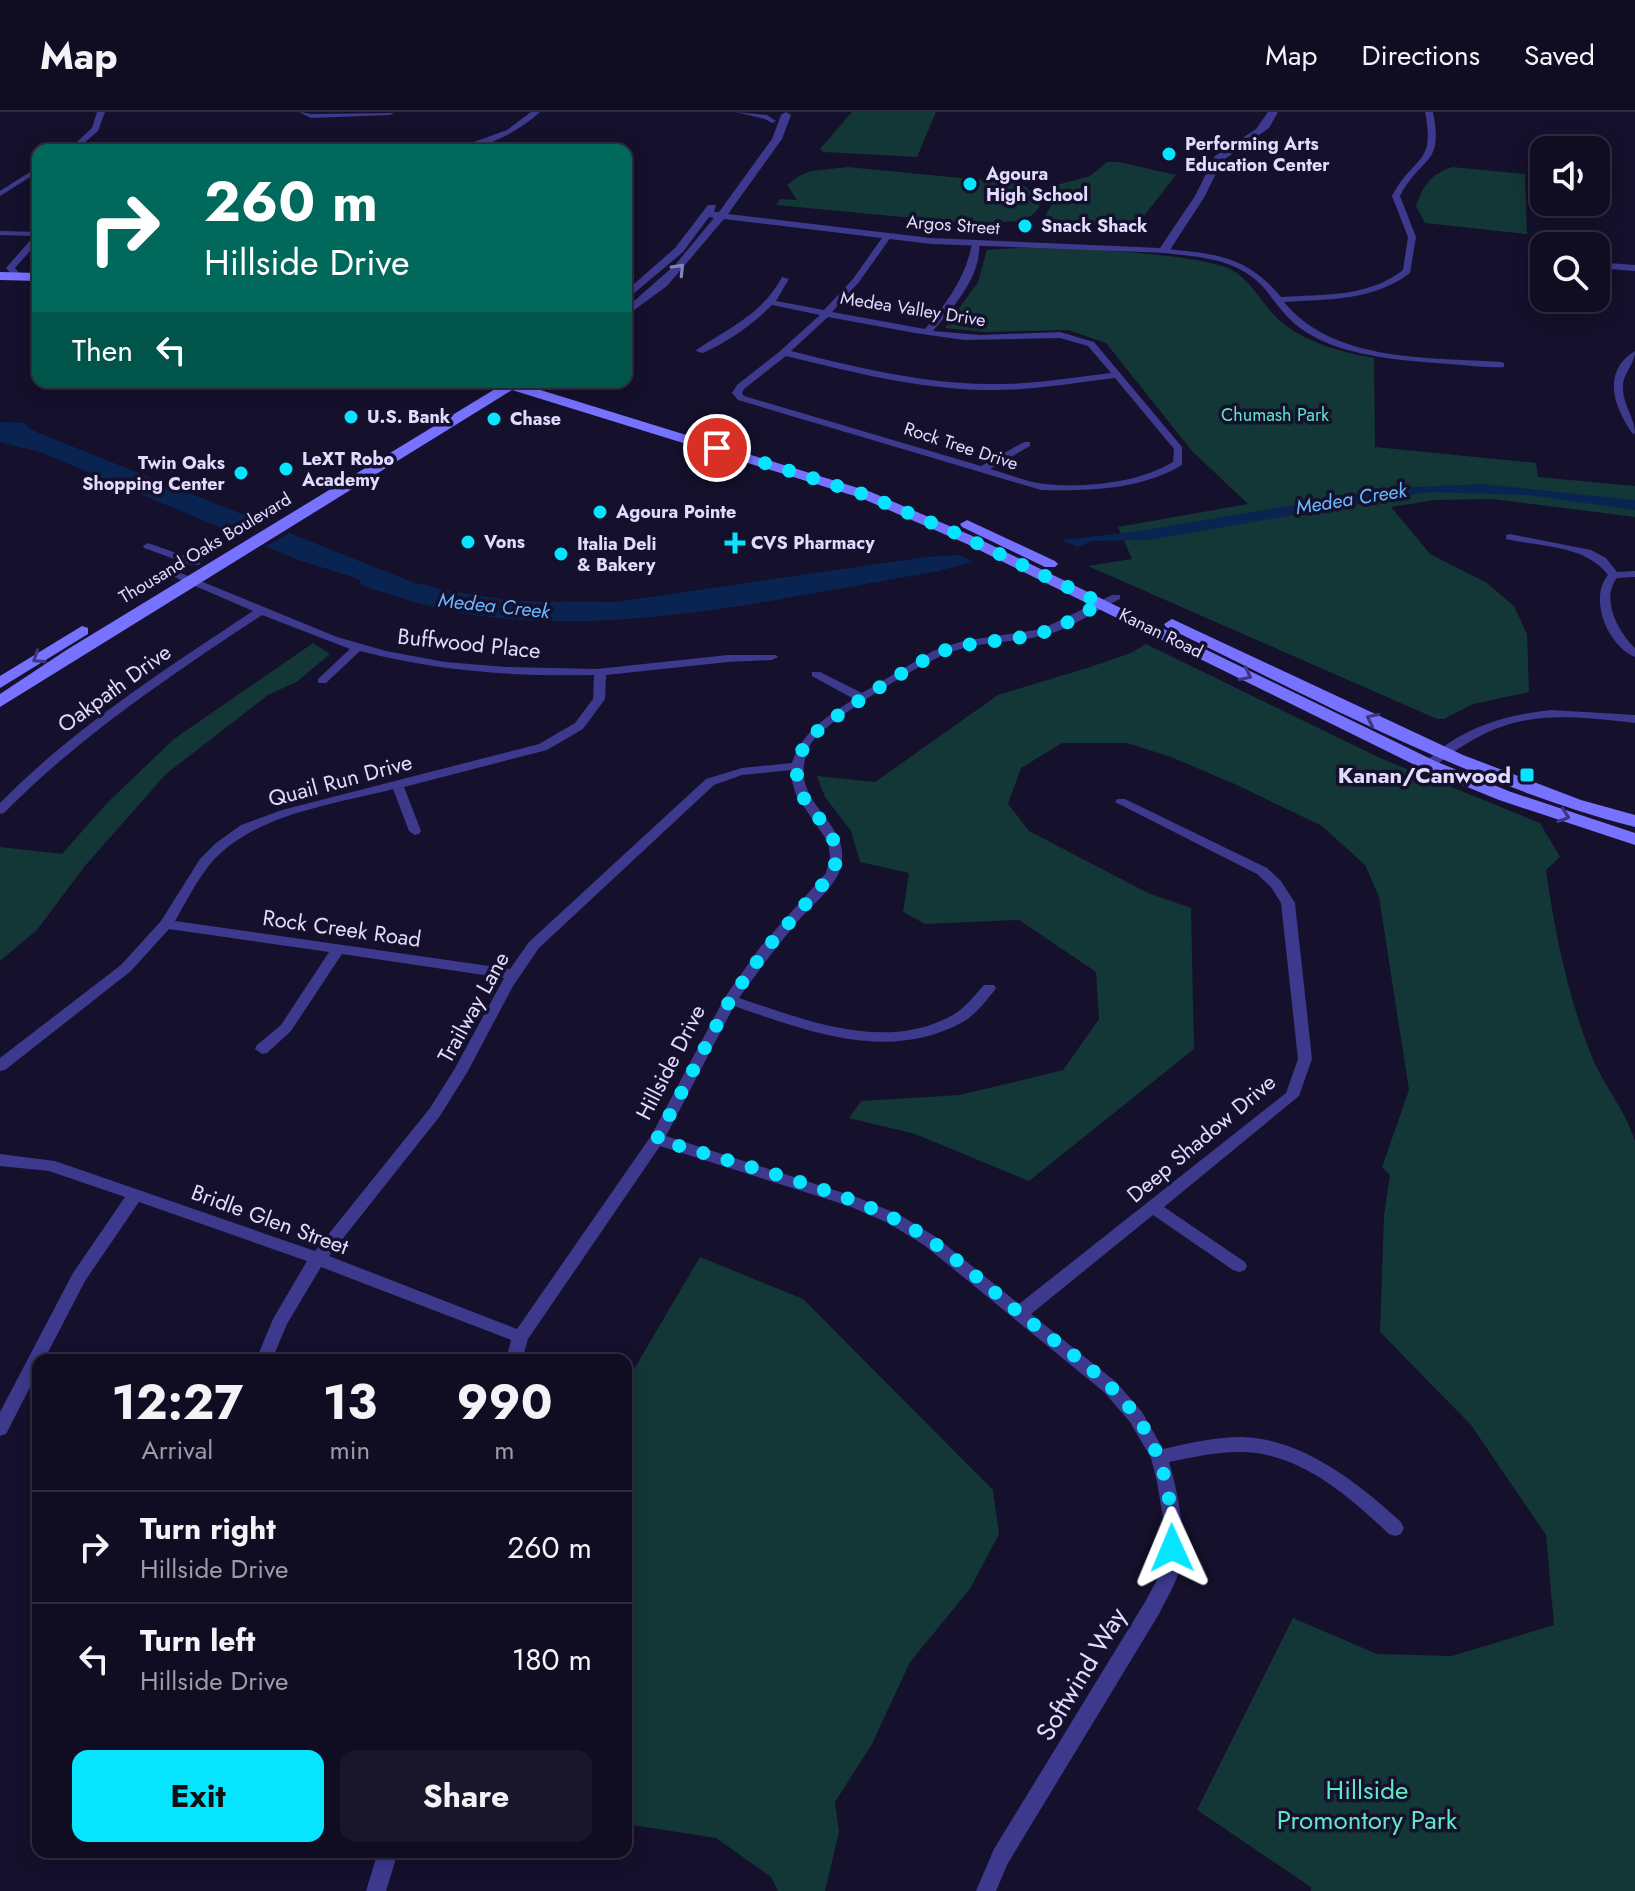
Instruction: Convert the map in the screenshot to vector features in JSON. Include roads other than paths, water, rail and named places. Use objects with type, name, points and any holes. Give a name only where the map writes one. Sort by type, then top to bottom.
[{"type":"main road","points":[[7,272],[32,270]]},
{"type":"main road","points":[[7,272],[32,276]]},
{"type":"main road","name":"Thousand Oaks Boulevard","points":[[268,526],[483,388]]},
{"type":"main road","name":"Thousand Oaks Boulevard","points":[[0,683],[500,388]]},
{"type":"main road","name":"Kanan Road","points":[[524,388],[866,495],[1109,600],[1436,759],[1505,796],[1635,839]]},
{"type":"main road","name":"Kanan Road","points":[[555,388],[877,487],[993,535],[1109,600]]},
{"type":"main road","name":"Thousand Oaks Boulevard","points":[[0,702],[184,577],[195,563],[247,539]]},
{"type":"main road","name":"Kanan Road","points":[[1436,759],[1635,821]]},
{"type":"street","points":[[79,144],[95,129],[101,112]]},
{"type":"street","points":[[303,112],[311,116],[390,113]]},
{"type":"street","points":[[474,144],[510,132],[536,112]]},
{"type":"street","points":[[739,112],[767,117],[780,115]]},
{"type":"street","points":[[760,112],[780,115]]},
{"type":"street","points":[[1164,251],[1174,231],[1205,188],[1223,153],[1265,127],[1273,112]]},
{"type":"street","points":[[1276,300],[1370,291],[1387,286],[1407,271],[1412,237],[1396,196],[1400,185],[1430,154],[1435,139],[1429,112]]},
{"type":"street","points":[[632,292],[679,250],[757,150],[780,115]]},
{"type":"street","points":[[632,308],[668,280],[705,240],[766,154],[780,115]]},
{"type":"street","points":[[0,194],[32,173]]},
{"type":"street","points":[[28,175],[32,175]]},
{"type":"street","name":"Argos Street","points":[[706,214],[887,237],[976,244],[1164,251],[1219,259],[1255,275],[1305,329],[1352,347],[1501,365]]},
{"type":"street","points":[[0,233],[32,236]]},
{"type":"street","points":[[786,353],[830,313],[856,284],[887,237]]},
{"type":"street","points":[[7,272],[32,243]]},
{"type":"street","points":[[928,331],[964,288],[974,263],[976,244]]},
{"type":"street","points":[[1610,266],[1635,268]]},
{"type":"street","points":[[700,351],[722,341],[769,302],[782,289],[785,279]]},
{"type":"street","name":"Medea Valley Drive","points":[[769,302],[964,337],[1043,333],[1078,337],[1091,344],[1179,449],[1178,463]]},
{"type":"street","points":[[786,353],[908,381],[959,386],[1016,386],[1118,375]]},
{"type":"street","name":"Rock Tree Drive","points":[[786,353],[740,387],[737,393],[741,398],[907,445],[1024,484],[1065,488],[1155,476],[1178,463]]},
{"type":"street","points":[[1635,354],[1619,371],[1617,385],[1621,405],[1635,431]]},
{"type":"street","points":[[981,470],[1027,444]]},
{"type":"street","points":[[1510,537],[1587,552],[1602,560],[1614,575]]},
{"type":"street","points":[[148,546],[195,563]]},
{"type":"street","points":[[1614,575],[1635,574]]},
{"type":"street","points":[[1614,575],[1604,589],[1605,600],[1623,645],[1635,654]]},
{"type":"street","name":"Buffwood Place","points":[[184,577],[261,611],[358,647],[468,667],[600,672],[742,656],[772,657]]},
{"type":"street","points":[[798,766],[806,742],[827,722],[937,653],[1046,632],[1109,600]]},
{"type":"street","name":"Oakpath Drive","points":[[0,810],[47,764],[106,716],[261,611]]},
{"type":"street","points":[[322,681],[358,647]]},
{"type":"street","name":"Quail Run Drive","points":[[0,1066],[126,968],[166,924],[205,862],[245,828],[286,813],[543,747],[579,726],[599,699],[600,672]]},
{"type":"street","points":[[816,674],[864,699]]},
{"type":"street","points":[[1436,759],[1478,730],[1510,719],[1571,712],[1635,719]]},
{"type":"street","name":"Trailway Lane","points":[[266,1354],[284,1309],[316,1258],[435,1113],[465,1067],[511,974],[534,945],[710,782],[728,773],[744,770],[798,766]]},
{"type":"street","name":"Hillside Drive","points":[[516,1354],[520,1337],[657,1139],[730,1000],[766,949],[832,874],[838,861],[834,837],[797,785],[798,766]]},
{"type":"street","points":[[397,785],[415,831]]},
{"type":"street","name":"Deep Shadow Drive","points":[[1020,1313],[1292,1096],[1305,1059],[1288,903],[1276,884],[1262,871],[1121,802]]},
{"type":"street","name":"Rock Creek Road","points":[[166,924],[511,974]]},
{"type":"street","points":[[262,1049],[286,1028],[338,949]]},
{"type":"street","points":[[730,1000],[849,1037],[882,1039],[913,1035],[960,1017],[989,988]]},
{"type":"street","name":"Softwind Way","points":[[657,1139],[854,1202],[894,1219],[930,1241],[1110,1387],[1136,1417],[1159,1457],[1172,1517],[1168,1577],[1001,1856],[986,1891]]},
{"type":"street","name":"Bridle Glen Street","points":[[0,1160],[50,1165],[136,1194],[316,1258],[520,1337]]},
{"type":"street","points":[[39,1354],[79,1277],[136,1194]]},
{"type":"street","points":[[1153,1207],[1239,1266]]},
{"type":"street","points":[[0,1429],[32,1367]]},
{"type":"street","points":[[1159,1457],[1221,1445],[1251,1445],[1297,1457],[1336,1478],[1395,1528]]},
{"type":"street","points":[[376,1891],[386,1858]]},
{"type":"water","name":"Medea Creek","points":[[0,422],[26,423],[36,432],[412,582],[514,601],[616,602],[926,557],[960,555],[973,562],[934,572],[760,603],[642,618],[525,620],[467,614],[413,602],[361,585],[360,580],[353,577],[298,560],[40,452],[0,442]]},
{"type":"water","name":"Medea Creek","points":[[1482,484],[1635,500],[1635,510],[1527,495],[1430,492],[1147,540],[1093,541],[1077,547],[1062,540],[1140,531],[1395,488]]},
{"type":"place","name":"Performing Arts Education Center","points":[[1169,154]]},
{"type":"place","name":"Agoura High School","points":[[970,184]]},
{"type":"place","name":"Snack Shack","points":[[1025,226]]},
{"type":"place","name":"U.S. Bank","points":[[351,417]]},
{"type":"place","name":"Chase","points":[[494,419]]},
{"type":"place","name":"LeXT Robo Academy","points":[[286,469]]},
{"type":"place","name":"Twin Oaks Shopping Center","points":[[241,473]]},
{"type":"place","name":"Agoura Pointe","points":[[600,512]]},
{"type":"place","name":"Vons","points":[[468,542]]},
{"type":"place","name":"CVS Pharmacy","points":[[735,543]]},
{"type":"place","name":"Italia Deli & Bakery","points":[[561,554]]},
{"type":"place","name":"Kanan/Canwood","points":[[1527,775]]},
{"type":"park label","name":"Chumash Park","points":[[1275,415]]},
{"type":"park label","name":"Hillside Promontory Park","points":[[1367,1805]]}]
